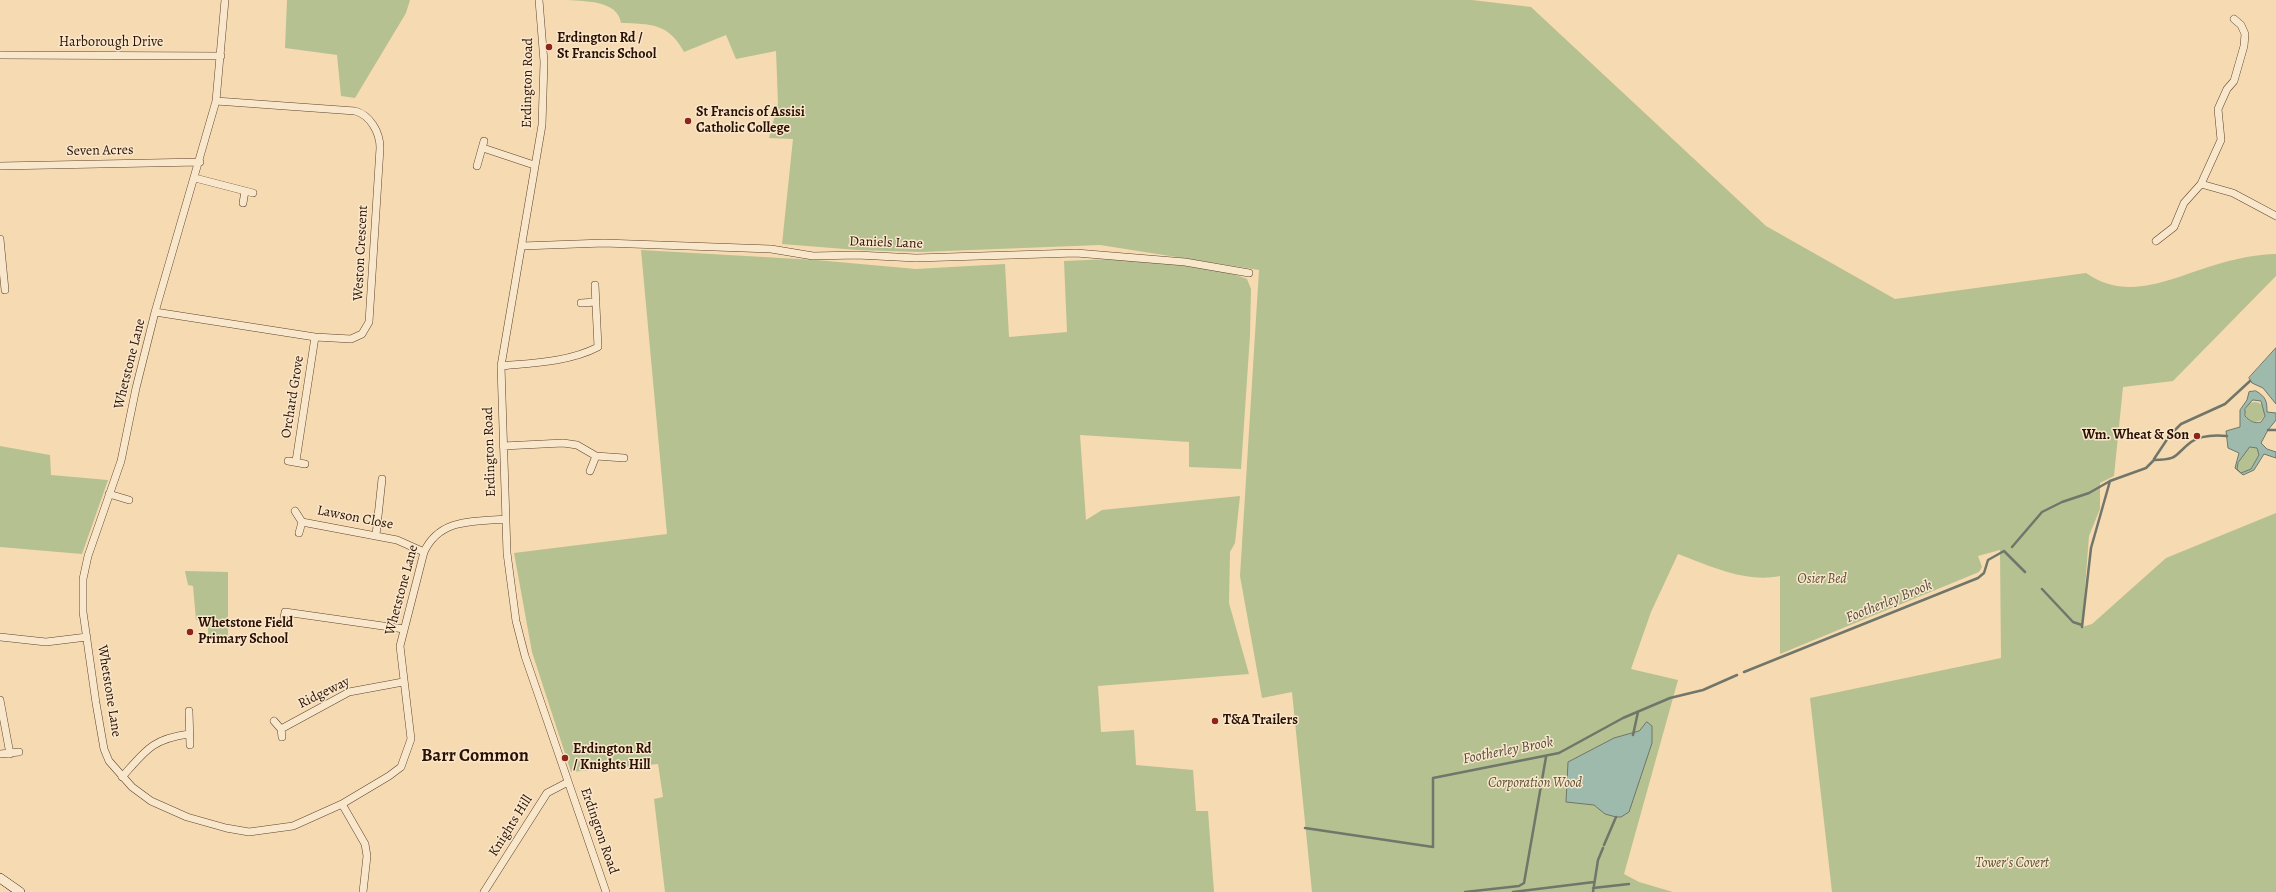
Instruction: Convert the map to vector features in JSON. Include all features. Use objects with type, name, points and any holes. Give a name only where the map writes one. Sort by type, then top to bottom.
[{"type":"main road","points":[[0,878],[20,892]]},
{"type":"street","name":"Whetstone Lane","points":[[225,0],[216,100],[200,162],[156,312],[136,388],[121,461],[88,556],[83,579],[82,602],[104,749],[109,761],[122,777],[151,801],[187,817],[226,828],[249,832],[293,826],[342,804],[389,776],[401,767],[411,739],[403,682],[400,646],[424,552],[429,541],[448,526],[460,523],[506,519]]},
{"type":"street","name":"Erdington Road","points":[[539,0],[544,70],[542,125],[501,366],[507,553],[516,621],[525,656],[606,892]]},
{"type":"street","points":[[2156,241],[2174,227],[2184,203],[2201,184],[2221,140],[2218,109],[2224,93],[2234,81],[2244,46],[2245,34],[2241,25],[2234,19]]},
{"type":"street","name":"Harborough Drive","points":[[0,55],[221,56]]},
{"type":"street","name":"Weston Crescent","points":[[156,312],[315,337],[351,339],[362,334],[370,322],[380,152],[377,133],[367,118],[355,111],[216,100]]},
{"type":"street","points":[[477,166],[483,144],[534,165]]},
{"type":"street","name":"Seven Acres","points":[[0,166],[200,162]]},
{"type":"street","points":[[195,178],[253,193]]},
{"type":"street","points":[[2201,184],[2233,194],[2276,216]]},
{"type":"street","points":[[243,203],[245,191]]},
{"type":"street","points":[[0,239],[5,290]]},
{"type":"street","name":"Daniels Lane","points":[[522,246],[604,243],[771,250],[813,256],[857,255],[916,258],[1076,252],[1185,262],[1249,273]]},
{"type":"street","points":[[501,366],[546,362],[589,352],[598,347],[595,285]]},
{"type":"street","points":[[581,303],[596,302]]},
{"type":"street","name":"Orchard Grove","points":[[305,464],[292,461],[315,337]]},
{"type":"street","points":[[503,446],[563,443],[577,445],[596,456],[624,458]]},
{"type":"street","points":[[590,471],[596,456]]},
{"type":"street","points":[[376,535],[381,479]]},
{"type":"street","points":[[109,494],[129,500]]},
{"type":"street","name":"Lawson Close","points":[[295,511],[302,522],[397,540],[424,552]]},
{"type":"street","name":"Lawson Close","points":[[299,533],[302,522]]},
{"type":"street","points":[[283,624],[285,612],[404,629]]},
{"type":"street","points":[[0,637],[46,642],[87,637]]},
{"type":"street","name":"Ridgeway","points":[[274,721],[282,733],[349,692],[403,682]]},
{"type":"street","points":[[0,700],[10,754]]},
{"type":"street","points":[[189,711],[190,745]]},
{"type":"street","points":[[122,777],[148,748],[157,742],[170,737],[189,734]]},
{"type":"street","points":[[0,754],[19,752]]},
{"type":"street","name":"Knights Hill","points":[[484,892],[547,793],[568,782]]},
{"type":"street","points":[[342,804],[365,844],[367,856],[363,892]]},
{"type":"green space","points":[[287,0],[410,0],[406,13],[355,98],[341,96],[337,55],[285,48]]},
{"type":"green space","points":[[563,0],[1472,0],[1531,7],[1766,226],[1895,299],[2086,273],[2102,282],[2118,286],[2135,287],[2167,281],[2238,259],[2276,254],[2276,276],[2173,381],[2123,387],[2114,476],[2100,483],[2100,509],[2089,536],[2082,627],[2092,624],[2166,558],[2276,513],[2276,892],[1832,892],[1810,698],[2001,658],[2000,550],[1978,556],[1982,567],[1979,572],[1780,654],[1780,576],[1767,578],[1741,575],[1715,568],[1678,554],[1651,612],[1631,669],[1678,680],[1624,874],[1639,882],[1673,892],[1312,892],[1292,692],[1262,698],[1240,576],[1259,270],[1100,245],[920,252],[857,250],[782,244],[793,139],[769,138],[778,103],[776,51],[736,59],[726,35],[684,52],[672,35],[665,30],[650,25],[621,23],[619,15],[614,10],[599,3]]},
{"type":"green space","points":[[641,250],[816,260],[916,269],[1005,264],[1009,337],[1067,332],[1064,261],[1152,261],[1221,271],[1247,279],[1251,289],[1250,335],[1241,469],[1189,467],[1189,442],[1080,435],[1086,520],[1102,510],[1240,496],[1235,543],[1230,552],[1229,603],[1249,674],[1098,686],[1101,732],[1134,730],[1136,765],[1193,770],[1196,811],[1208,811],[1214,892],[665,892],[654,799],[663,797],[658,764],[571,772],[532,652],[514,553],[667,534]]},
{"type":"green space","points":[[2251,402],[2259,402],[2265,408],[2265,416],[2259,422],[2251,422],[2245,416],[2245,408]]},
{"type":"green space","points":[[0,446],[50,455],[51,475],[108,480],[82,554],[0,547]]},
{"type":"green space","points":[[2250,447],[2257,448],[2259,455],[2251,469],[2241,473],[2237,469],[2238,463]]},
{"type":"green space","points":[[185,571],[228,572],[228,636],[208,637],[208,620],[196,620],[193,586],[188,585]]},
{"type":"shaded area","points":[[2276,348],[2276,404],[2263,388],[2252,383],[2249,378]]},
{"type":"shaded area","points":[[2256,391],[2259,393],[2264,397],[2267,405],[2267,412],[2276,413],[2276,420],[2268,430],[2261,443],[2267,449],[2276,452],[2276,458],[2264,454],[2254,470],[2243,475],[2235,468],[2239,453],[2228,448],[2226,431],[2240,427],[2240,410],[2247,400],[2249,392]],"holes":[[[2253,400],[2261,401],[2265,416],[2261,422],[2252,422],[2245,416],[2245,409]],[[2250,447],[2257,448],[2259,455],[2251,469],[2241,473],[2237,469],[2238,463]]]},
{"type":"shaded area","points":[[1647,722],[1652,726],[1652,743],[1629,812],[1621,817],[1616,817],[1605,814],[1594,805],[1566,802],[1568,762],[1614,738],[1639,731]]},
{"type":"waterway","points":[[2154,459],[2170,435],[2181,424],[2225,404],[2250,381]]},
{"type":"waterway","points":[[2268,430],[2276,430]]},
{"type":"waterway","name":"Footherley Brook","points":[[2082,627],[2091,548],[2110,481],[2146,468],[2154,460],[2172,458],[2191,442],[2199,438],[2227,436]]},
{"type":"waterway","points":[[2012,547],[2042,512],[2062,502],[2089,493],[2110,481]]},
{"type":"waterway","name":"Footherley Brook","points":[[1744,672],[1978,578],[1984,573],[1988,560],[2004,551],[2025,572]]},
{"type":"waterway","name":"Footherley Brook","points":[[2042,589],[2073,622],[2082,625]]},
{"type":"waterway","name":"Footherley Brook","points":[[1305,828],[1433,847],[1433,778],[1559,753],[1623,718],[1670,698],[1703,690],[1737,675]]},
{"type":"waterway","points":[[1633,735],[1638,712]]},
{"type":"waterway","points":[[1465,892],[1519,886],[1524,883],[1546,757]]},
{"type":"waterway","points":[[1604,845],[1616,817]]},
{"type":"waterway","points":[[1593,892],[1598,860],[1603,848]]},
{"type":"waterway","points":[[1513,892],[1594,882]]},
{"type":"waterway","points":[[1593,888],[1629,884]]},
{"type":"place","name":"Erdington Rd / St Francis School","points":[[549,47]]},
{"type":"place","name":"St Francis of Assisi Catholic College","points":[[688,121]]},
{"type":"place","name":"Wm. Wheat & Son","points":[[2197,436]]},
{"type":"place","name":"Whetstone Field Primary School","points":[[190,632]]},
{"type":"place","name":"T&A Trailers","points":[[1215,721]]},
{"type":"place","name":"Erdington Rd / Knights Hill","points":[[565,758]]},
{"type":"district","name":"Barr Common","points":[[475,757]]},
{"type":"park label","name":"Osier Bed","points":[[1822,580]]},
{"type":"park label","name":"Corporation Wood","points":[[1535,784]]},
{"type":"park label","name":"Tower's Covert","points":[[2012,864]]}]
